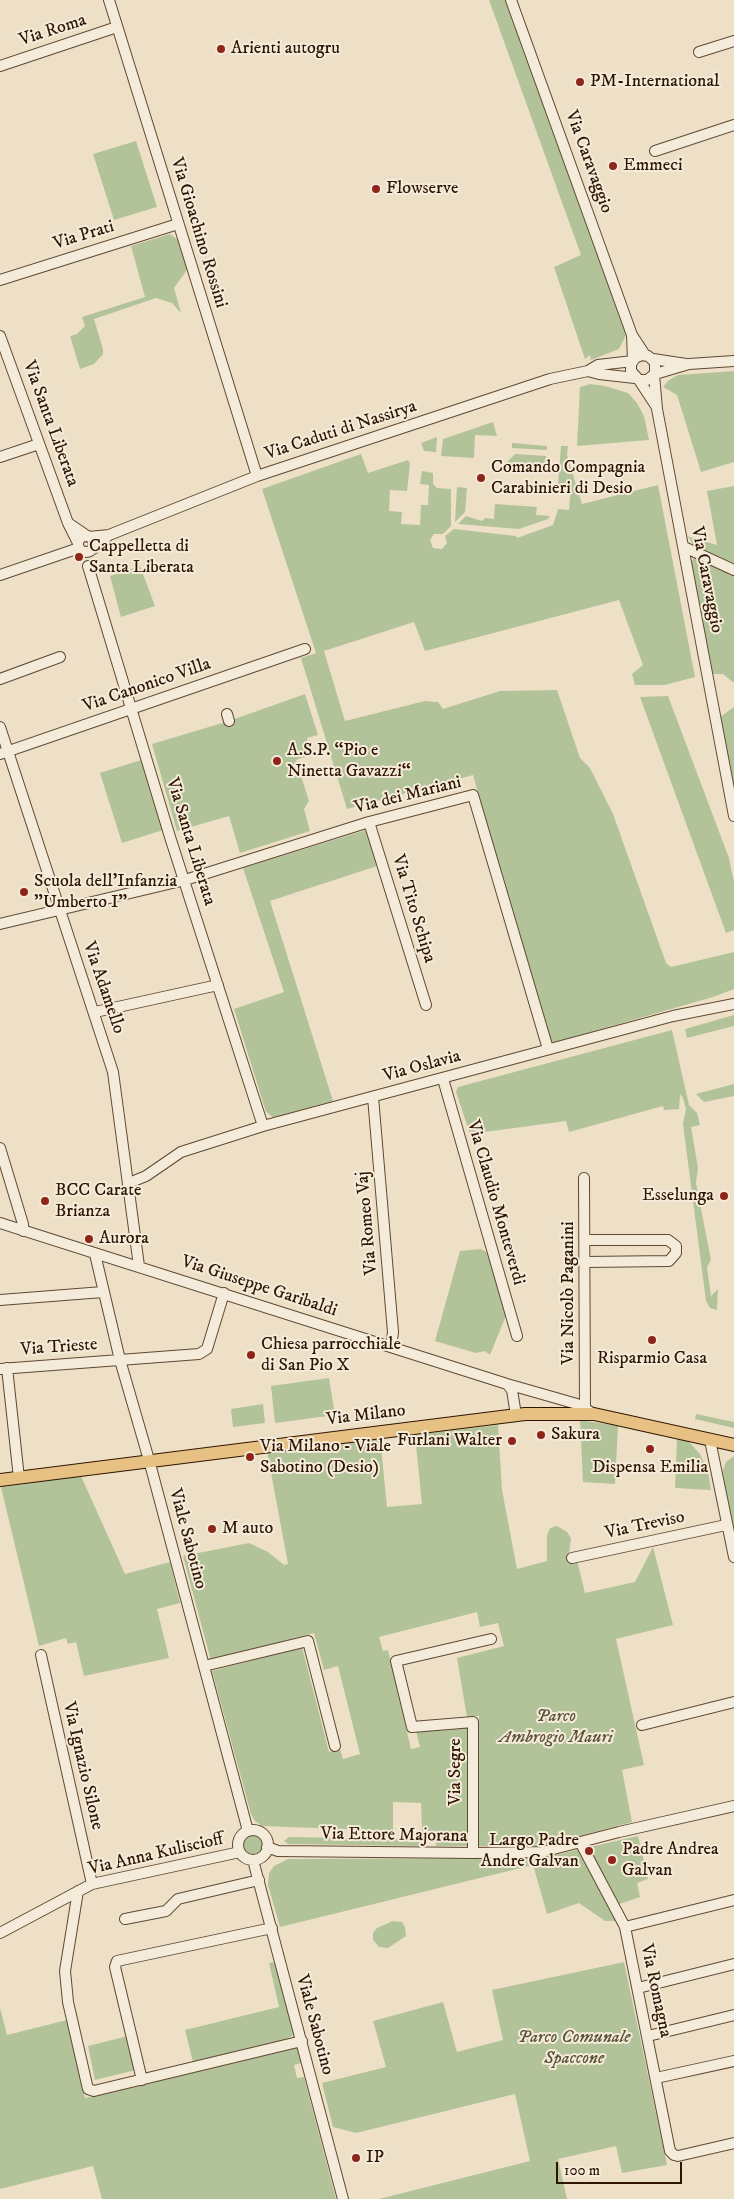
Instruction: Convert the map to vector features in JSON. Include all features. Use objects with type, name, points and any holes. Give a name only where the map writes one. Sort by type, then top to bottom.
[{"type":"main road","name":"Via Milano","points":[[0,1480],[516,1414],[554,1412],[589,1411],[734,1445]]},
{"type":"street","name":"Via Gioachino Rossini","points":[[109,0],[257,476]]},
{"type":"street","name":"Via Caravaggio","points":[[511,0],[632,335],[633,360]]},
{"type":"street","name":"Via Roma","points":[[0,66],[117,27]]},
{"type":"street","points":[[699,52],[734,41]]},
{"type":"street","points":[[655,151],[734,125]]},
{"type":"street","name":"Via Prati","points":[[0,280],[178,224]]},
{"type":"street","name":"Via Caravaggio","points":[[632,335],[649,357]]},
{"type":"street","name":"Via Santa Liberata","points":[[0,336],[4,358],[39,444],[68,523],[84,548],[185,880],[263,1126]]},
{"type":"street","points":[[689,364],[655,375],[647,380],[637,379],[631,368],[633,360],[638,356],[689,364],[734,361]]},
{"type":"street","points":[[649,357],[656,366],[655,375]]},
{"type":"street","name":"Via Caduti di Nassirya","points":[[109,535],[257,476],[550,379],[588,371],[598,365],[633,360]]},
{"type":"street","name":"Via Caduti di Nassirya","points":[[588,371],[637,379]]},
{"type":"street","name":"Via Caravaggio","points":[[655,375],[658,409],[734,816]]},
{"type":"street","name":"Via Caravaggio","points":[[637,379],[658,409]]},
{"type":"street","points":[[0,457],[39,444]]},
{"type":"street","points":[[68,523],[88,537]]},
{"type":"street","points":[[84,548],[82,538],[109,535]]},
{"type":"street","points":[[0,575],[84,548],[109,535]]},
{"type":"street","points":[[684,547],[734,570]]},
{"type":"street","name":"Via Canonico Villa","points":[[4,753],[305,649]]},
{"type":"street","points":[[0,679],[60,657]]},
{"type":"street","name":"Via Adamello","points":[[0,727],[4,753],[113,1072],[139,1266]]},
{"type":"street","name":"Via dei Mariani","points":[[0,924],[185,880],[369,822],[473,795],[548,1049]]},
{"type":"street","name":"Via Tito Schipa","points":[[369,822],[426,1005]]},
{"type":"street","points":[[94,1012],[218,985]]},
{"type":"street","name":"Via Oslavia","points":[[129,1182],[146,1176],[181,1152],[263,1126],[673,1016],[733,1003]]},
{"type":"street","name":"Via Claudio Monteverdi","points":[[443,1079],[517,1336]]},
{"type":"street","name":"Via Romeo Vaj","points":[[373,1097],[392,1313],[393,1332],[391,1347]]},
{"type":"street","points":[[0,1148],[24,1224],[23,1231]]},
{"type":"street","name":"Via Nicolò Paganini","points":[[584,1178],[589,1411]]},
{"type":"street","name":"Via Giuseppe Garibaldi","points":[[0,1224],[139,1266],[508,1384],[578,1404],[589,1411]]},
{"type":"street","points":[[584,1240],[668,1240],[676,1246],[676,1254],[669,1261],[585,1262]]},
{"type":"street","name":"Viale Sabotino","points":[[96,1254],[103,1292],[120,1360],[149,1460],[248,1831]]},
{"type":"street","points":[[0,1300],[103,1292]]},
{"type":"street","name":"Via Trieste","points":[[3,1368],[203,1352],[207,1349],[224,1293]]},
{"type":"street","points":[[3,1368],[19,1478]]},
{"type":"street","points":[[508,1384],[512,1390],[516,1414]]},
{"type":"street","points":[[710,1440],[726,1526],[734,1557]]},
{"type":"street","name":"Via Treviso","points":[[572,1558],[726,1526]]},
{"type":"street","name":"Via Segre","points":[[473,1853],[473,1722],[412,1727],[396,1661],[491,1639]]},
{"type":"street","points":[[204,1666],[308,1641],[335,1746]]},
{"type":"street","name":"Via Ignazio Silone","points":[[41,1655],[92,1884]]},
{"type":"street","points":[[642,1725],[734,1702]]},
{"type":"street","name":"Via Ettore Majorana","points":[[268,1847],[278,1851],[542,1852],[734,1806]]},
{"type":"street","points":[[253,1830],[266,1837],[268,1847],[263,1856],[253,1860],[243,1856],[240,1852],[239,1841],[244,1833],[253,1830]]},
{"type":"street","name":"Via Romagna","points":[[580,1842],[625,1927],[670,2151],[678,2156],[734,2143]]},
{"type":"street","name":"Via Anna Kuliscioff","points":[[0,1933],[92,1884],[240,1852]]},
{"type":"street","name":"Viale Sabotino","points":[[253,1860],[343,2199]]},
{"type":"street","points":[[125,1919],[166,1911],[178,1899],[259,1880]]},
{"type":"street","points":[[78,1890],[65,1971],[68,2002],[86,2086],[89,2090],[94,2091],[142,2080],[302,2041]]},
{"type":"street","points":[[625,1927],[734,1900]]},
{"type":"street","points":[[142,2080],[115,1964],[121,1960],[272,1928]]},
{"type":"street","points":[[638,1988],[734,1964]]},
{"type":"street","points":[[648,2036],[734,2015]]},
{"type":"street","points":[[656,2078],[734,2060]]},
{"type":"green space","points":[[489,0],[506,0],[614,289],[626,335],[619,349],[591,360],[590,355],[585,359],[554,267],[581,255]]},
{"type":"green space","points":[[136,141],[157,207],[114,220],[93,154]]},
{"type":"green space","points":[[170,234],[181,242],[189,267],[174,288],[181,313],[172,303],[156,298],[94,319],[103,354],[94,364],[80,369],[70,336],[77,334],[85,326],[82,317],[145,297],[131,246]]},
{"type":"green space","points":[[734,371],[734,462],[701,472],[677,395],[663,387],[669,380],[678,375]]},
{"type":"green space","points":[[590,384],[605,386],[628,393],[637,403],[644,416],[649,440],[577,446],[580,387]]},
{"type":"green space","points":[[493,422],[497,436],[475,435],[474,458],[441,456],[443,439]]},
{"type":"green space","points":[[437,437],[436,452],[424,451],[421,443]]},
{"type":"green space","points":[[512,443],[547,446],[547,450],[512,448]]},
{"type":"green space","points":[[561,446],[568,446],[567,455],[582,504],[658,485],[695,677],[665,685],[635,685],[632,674],[643,665],[619,600],[425,651],[414,622],[324,651],[345,721],[425,701],[438,702],[443,709],[500,691],[557,690],[580,758],[590,768],[613,814],[666,963],[671,967],[734,952],[734,989],[713,997],[549,1044],[473,775],[347,809],[301,658],[316,653],[262,489],[361,454],[368,473],[408,460],[410,464],[407,491],[390,490],[389,511],[402,512],[401,524],[420,525],[421,505],[428,505],[429,485],[420,484],[422,471],[433,473],[433,484],[437,488],[451,489],[451,526],[443,534],[434,534],[430,540],[433,548],[442,549],[447,543],[445,536],[454,529],[516,536],[517,538],[553,525],[558,509],[569,510],[571,486],[558,484]]},
{"type":"green space","points":[[515,454],[546,456],[546,466],[506,463]]},
{"type":"green space","points":[[734,486],[734,566],[693,546],[690,539],[686,536],[717,545],[707,491]]},
{"type":"green space","points":[[457,487],[467,488],[465,512],[455,522]]},
{"type":"green space","points":[[495,504],[537,507],[536,515],[550,516],[548,519],[519,529],[458,524],[466,516],[482,521],[485,518],[494,519]]},
{"type":"green space","points":[[695,557],[734,575],[734,683],[723,674],[712,674],[691,562]]},
{"type":"green space","points":[[140,566],[155,606],[121,617],[110,576]]},
{"type":"green space","points":[[305,694],[318,735],[307,738],[310,755],[296,760],[309,801],[304,809],[310,831],[240,853],[229,816],[177,831],[152,744],[229,721]]},
{"type":"green space","points":[[668,696],[729,858],[734,882],[734,930],[726,933],[640,697]]},
{"type":"green space","points":[[734,707],[734,790],[720,717]]},
{"type":"green space","points":[[141,760],[163,830],[122,843],[100,773]]},
{"type":"green space","points":[[366,830],[377,866],[270,901],[333,1101],[274,1118],[266,1112],[234,1009],[284,992],[243,868]]},
{"type":"green space","points":[[734,1015],[734,1026],[687,1038],[685,1029]]},
{"type":"green space","points":[[672,1030],[689,1105],[697,1113],[700,1125],[691,1127],[698,1168],[696,1183],[711,1260],[707,1267],[711,1296],[718,1289],[717,1310],[710,1308],[706,1301],[683,1124],[686,1109],[680,1094],[679,1109],[664,1110],[663,1106],[569,1132],[566,1121],[470,1134],[456,1092],[458,1087]]},
{"type":"green space","points":[[734,1084],[734,1096],[704,1102],[696,1094]]},
{"type":"green space","points":[[481,1249],[488,1253],[507,1313],[490,1355],[485,1351],[476,1353],[435,1341],[460,1251]]},
{"type":"green space","points":[[329,1378],[335,1415],[275,1423],[271,1386]]},
{"type":"green space","points":[[263,1404],[265,1423],[233,1427],[231,1409]]},
{"type":"green space","points":[[696,1414],[734,1422],[734,1428],[695,1419]]},
{"type":"green space","points":[[580,1420],[618,1426],[615,1484],[583,1482]]},
{"type":"green space","name":"Parco Ambrogio Mauri","points":[[498,1425],[502,1490],[517,1569],[547,1561],[547,1536],[550,1528],[557,1526],[567,1532],[571,1538],[569,1554],[575,1552],[585,1593],[635,1582],[653,1547],[673,1625],[616,1639],[644,1765],[622,1770],[632,1822],[542,1846],[479,1846],[479,1716],[467,1717],[457,1658],[504,1646],[498,1623],[480,1627],[477,1612],[379,1637],[383,1651],[388,1650],[411,1749],[420,1747],[416,1731],[468,1727],[467,1846],[436,1846],[436,1831],[422,1831],[421,1803],[393,1802],[393,1831],[262,1826],[255,1821],[251,1814],[212,1671],[302,1647],[329,1752],[340,1749],[343,1759],[360,1754],[338,1666],[324,1670],[314,1633],[211,1661],[183,1556],[249,1543],[268,1552],[284,1565],[288,1564],[267,1451],[380,1436],[387,1507],[422,1504],[415,1435]]},
{"type":"green space","points":[[677,1438],[689,1442],[700,1454],[708,1471],[711,1490],[675,1488]]},
{"type":"green space","points":[[734,1456],[734,1530],[725,1492],[723,1470],[726,1462]]},
{"type":"green space","points":[[81,1476],[125,1574],[170,1562],[180,1603],[157,1609],[169,1658],[84,1676],[76,1642],[68,1644],[66,1638],[39,1646],[1,1487]]},
{"type":"green space","points":[[249,1835],[257,1835],[263,1841],[263,1849],[257,1855],[249,1855],[243,1849],[243,1841]]},
{"type":"green space","points":[[638,1836],[648,1879],[637,1883],[640,1897],[611,1907],[616,1921],[605,1921],[579,1903],[547,1914],[533,1865],[280,1927],[268,1885],[269,1873],[274,1866],[288,1859],[542,1858]]},
{"type":"green space","points":[[289,1837],[417,1839],[423,1843],[418,1846],[288,1844],[284,1841]]},
{"type":"green space","points":[[393,1921],[402,1922],[405,1927],[406,1936],[388,1948],[379,1947],[373,1940],[373,1933],[377,1928]]},
{"type":"green space","points":[[276,1962],[294,2031],[292,2036],[285,2040],[193,2062],[185,2030],[279,2007],[269,1963]]},
{"type":"green space","name":"Parco Comunale Spaccone","points":[[624,1962],[667,2165],[622,2173],[616,2146],[558,2159],[567,2199],[379,2199],[530,2161],[515,2094],[356,2133],[333,2127],[322,2083],[386,2067],[373,2021],[443,2002],[457,2052],[503,2040],[492,1990]]},
{"type":"green space","points":[[0,2008],[7,2035],[67,2020],[85,2098],[297,2048],[301,2063],[294,2065],[297,2078],[304,2077],[336,2199],[102,2199],[93,2166],[0,2189]]},
{"type":"green space","points":[[128,2036],[136,2070],[95,2080],[88,2046]]},
{"type":"place","name":"Arienti autogru","points":[[221,49]]},
{"type":"place","name":"PM-International","points":[[580,82]]},
{"type":"place","name":"Emmeci","points":[[613,166]]},
{"type":"place","name":"Flowserve","points":[[376,189]]},
{"type":"place","name":"Comando Compagnia Carabinieri di Desio","points":[[481,478]]},
{"type":"place","name":"Cappelletta di Santa Liberata","points":[[79,557]]},
{"type":"place","name":"A.S.P. “Pio e Ninetta Gavazzi“","points":[[277,761]]},
{"type":"place","name":"Scuola dell'Infanzia \"Umberto I\"","points":[[24,892]]},
{"type":"place","name":"Esselunga","points":[[724,1196]]},
{"type":"place","name":"BCC Carate Brianza","points":[[45,1201]]},
{"type":"place","name":"Aurora","points":[[89,1239]]},
{"type":"place","name":"Risparmio Casa","points":[[652,1340]]},
{"type":"place","name":"Chiesa parrocchiale di San Pio X","points":[[251,1355]]},
{"type":"place","name":"Sakura","points":[[541,1435]]},
{"type":"place","name":"Furlani Walter","points":[[512,1441]]},
{"type":"place","name":"Dispensa Emilia","points":[[650,1449]]},
{"type":"place","name":"Via Milano - Viale Sabotino (Desio)","points":[[250,1457]]},
{"type":"place","name":"M auto","points":[[212,1529]]},
{"type":"place","name":"Largo Padre Andre Galvan","points":[[589,1851]]},
{"type":"place","name":"Padre Andrea Galvan","points":[[612,1860]]},
{"type":"place","name":"IP","points":[[356,2158]]}]
